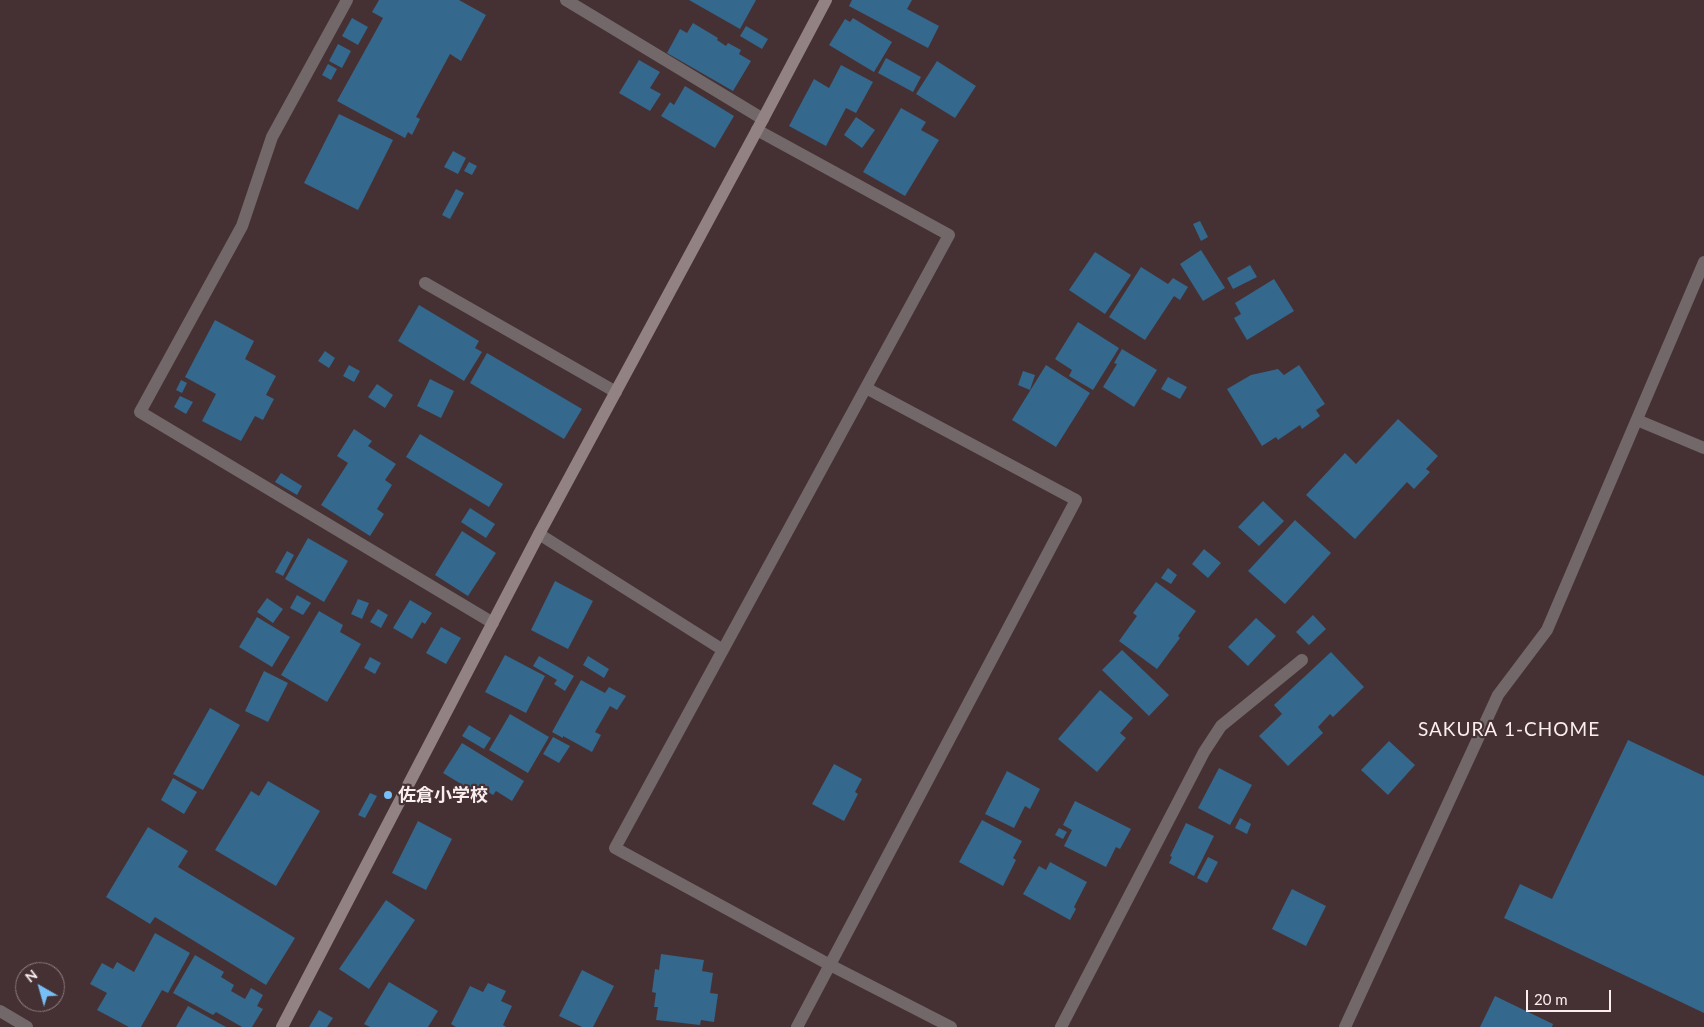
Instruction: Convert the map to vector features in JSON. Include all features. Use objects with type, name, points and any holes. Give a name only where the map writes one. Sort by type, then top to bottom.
[{"type":"street","points":[[347,0],[272,137],[242,226],[140,412],[493,623]]},
{"type":"street","points":[[566,0],[760,124],[948,235],[615,848],[830,965],[951,1027]]},
{"type":"street","points":[[282,1027],[539,534],[826,0]]},
{"type":"street","points":[[1345,1027],[1498,695],[1547,630],[1704,262]]},
{"type":"street","points":[[425,283],[616,392]]},
{"type":"street","points":[[797,1027],[1076,500],[866,388]]},
{"type":"street","points":[[1636,420],[1704,448]]},
{"type":"street","points":[[539,534],[723,650]]},
{"type":"street","points":[[1061,1027],[1204,752],[1221,726],[1302,660]]},
{"type":"street","points":[[0,1011],[27,1027]]},
{"type":"building","points":[[379,0],[459,0],[486,15],[461,61],[450,54],[416,117],[420,119],[412,135],[408,132],[405,138],[337,101],[383,18],[372,12]]},
{"type":"building","points":[[689,0],[756,0],[740,29]]},
{"type":"building","points":[[852,0],[912,0],[907,9],[939,26],[928,48],[849,6]]},
{"type":"building","points":[[352,18],[368,27],[358,45],[342,36]]},
{"type":"building","points":[[853,18],[892,42],[874,72],[829,45],[845,19],[850,22]]},
{"type":"building","points":[[693,23],[718,38],[717,40],[726,46],[728,43],[741,50],[739,54],[751,61],[733,91],[667,53],[680,29],[687,33]]},
{"type":"building","points":[[746,26],[768,39],[762,49],[740,36]]},
{"type":"building","points":[[338,44],[351,51],[342,68],[329,61]]},
{"type":"building","points":[[886,58],[921,77],[913,92],[878,73]]},
{"type":"building","points":[[639,60],[660,72],[650,88],[661,94],[650,111],[619,93]]},
{"type":"building","points":[[937,61],[976,86],[955,118],[916,94]]},
{"type":"building","points":[[328,64],[337,69],[331,80],[322,75]]},
{"type":"building","points":[[841,65],[873,82],[856,113],[846,108],[826,146],[789,126],[814,79],[829,88]]},
{"type":"building","points":[[685,86],[734,116],[715,148],[661,116],[670,102],[674,105]]},
{"type":"building","points":[[901,108],[926,122],[921,130],[939,140],[905,196],[863,172]]},
{"type":"building","points":[[339,114],[393,140],[358,210],[304,183]]},
{"type":"building","points":[[856,117],[875,130],[862,148],[844,135]]},
{"type":"building","points":[[453,151],[466,158],[458,174],[444,167]]},
{"type":"building","points":[[469,162],[477,166],[472,175],[464,171]]},
{"type":"building","points":[[456,189],[464,193],[450,219],[442,215]]},
{"type":"building","points":[[1200,221],[1208,237],[1201,241],[1193,224]]},
{"type":"building","points":[[1201,250],[1225,288],[1203,301],[1180,264]]},
{"type":"building","points":[[1095,252],[1131,275],[1105,314],[1069,290]]},
{"type":"building","points":[[1250,265],[1257,277],[1233,289],[1227,278]]},
{"type":"building","points":[[1141,267],[1168,284],[1173,278],[1188,287],[1180,300],[1174,296],[1145,340],[1109,317]]},
{"type":"building","points":[[1274,279],[1294,311],[1247,340],[1234,318],[1241,314],[1235,303]]},
{"type":"building","points":[[419,305],[479,341],[475,348],[482,352],[464,381],[398,341]]},
{"type":"building","points":[[215,320],[254,341],[245,359],[276,376],[266,395],[274,399],[263,420],[255,416],[241,441],[202,421],[216,394],[185,377]]},
{"type":"building","points":[[1078,322],[1119,348],[1093,390],[1069,376],[1072,370],[1055,359]]},
{"type":"building","points":[[1122,349],[1157,370],[1134,407],[1103,387],[1117,364],[1114,363]]},
{"type":"building","points":[[325,351],[335,358],[329,368],[318,361]]},
{"type":"building","points":[[487,353],[582,409],[564,439],[470,383]]},
{"type":"building","points":[[349,365],[360,371],[354,382],[343,376]]},
{"type":"building","points":[[1046,365],[1090,393],[1056,447],[1012,420]]},
{"type":"building","points":[[1299,365],[1325,404],[1316,410],[1320,416],[1302,429],[1300,425],[1278,440],[1276,437],[1262,446],[1227,389],[1251,375],[1278,369],[1284,375]]},
{"type":"building","points":[[1023,371],[1035,375],[1030,390],[1018,385]]},
{"type":"building","points":[[1168,377],[1187,387],[1180,399],[1161,389]]},
{"type":"building","points":[[430,379],[454,391],[441,418],[417,406]]},
{"type":"building","points":[[181,380],[187,383],[182,393],[176,390]]},
{"type":"building","points":[[377,384],[393,395],[385,408],[368,397]]},
{"type":"building","points":[[180,396],[193,402],[186,414],[174,407]]},
{"type":"building","points":[[1398,419],[1438,456],[1426,469],[1430,472],[1414,489],[1407,482],[1355,539],[1306,495],[1345,453],[1356,464]]},
{"type":"building","points":[[354,429],[372,441],[368,446],[396,464],[385,480],[392,485],[377,509],[384,514],[370,536],[321,505],[348,463],[337,456]]},
{"type":"building","points":[[420,434],[503,484],[489,507],[406,457]]},
{"type":"building","points":[[281,473],[302,486],[297,495],[275,482]]},
{"type":"building","points":[[1263,501],[1284,521],[1259,546],[1238,527]]},
{"type":"building","points":[[470,508],[495,524],[486,538],[461,522]]},
{"type":"building","points":[[1295,520],[1331,553],[1285,604],[1248,571]]},
{"type":"building","points":[[462,531],[496,553],[468,596],[435,575]]},
{"type":"building","points":[[308,538],[348,561],[324,602],[285,579]]},
{"type":"building","points":[[1204,549],[1221,563],[1208,578],[1192,564]]},
{"type":"building","points":[[287,551],[294,555],[283,576],[275,572]]},
{"type":"building","points":[[1168,568],[1177,575],[1171,584],[1161,578]]},
{"type":"building","points":[[555,581],[593,601],[568,649],[531,630]]},
{"type":"building","points":[[1156,582],[1196,611],[1178,636],[1180,638],[1157,669],[1119,641],[1137,616],[1133,613]]},
{"type":"building","points":[[297,595],[311,603],[303,615],[290,608]]},
{"type":"building","points":[[267,598],[283,609],[273,623],[257,612]]},
{"type":"building","points":[[358,599],[369,603],[362,619],[351,614]]},
{"type":"building","points":[[410,600],[432,613],[425,624],[422,622],[412,639],[393,628]]},
{"type":"building","points":[[378,609],[388,615],[381,628],[370,622]]},
{"type":"building","points":[[319,611],[343,625],[340,632],[361,644],[327,702],[281,675]]},
{"type":"building","points":[[1313,615],[1326,629],[1309,645],[1296,632]]},
{"type":"building","points":[[257,617],[290,637],[272,667],[239,647]]},
{"type":"building","points":[[1256,618],[1276,636],[1248,666],[1228,647]]},
{"type":"building","points":[[441,627],[461,638],[446,664],[426,653]]},
{"type":"building","points":[[1122,650],[1169,695],[1149,716],[1102,670]]},
{"type":"building","points":[[1331,652],[1364,687],[1333,717],[1330,714],[1318,727],[1323,733],[1288,766],[1259,736],[1282,714],[1274,705]]},
{"type":"building","points":[[505,655],[545,676],[526,713],[485,692]]},
{"type":"building","points":[[539,656],[574,676],[565,691],[554,684],[557,680],[533,666]]},
{"type":"building","points":[[588,656],[609,669],[604,678],[583,665]]},
{"type":"building","points":[[370,657],[381,663],[375,674],[364,668]]},
{"type":"building","points":[[264,671],[288,683],[268,722],[245,711]]},
{"type":"building","points":[[581,680],[605,693],[609,687],[626,696],[617,710],[610,706],[595,732],[601,735],[592,752],[552,732]]},
{"type":"building","points":[[1100,690],[1133,718],[1120,733],[1126,738],[1097,772],[1058,739]]},
{"type":"building","points":[[210,708],[240,725],[203,790],[173,774]]},
{"type":"building","points":[[510,714],[549,737],[528,773],[489,750]]},
{"type":"building","points":[[469,725],[491,738],[484,749],[462,736]]},
{"type":"building","points":[[553,737],[570,746],[559,763],[543,754]]},
{"type":"building","points":[[1628,740],[1704,776],[1704,1013],[1504,918],[1520,884],[1552,899]]},
{"type":"building","points":[[1389,741],[1415,765],[1388,795],[1361,770]]},
{"type":"building","points":[[462,743],[524,781],[512,801],[496,791],[493,795],[480,787],[476,793],[443,773]]},
{"type":"building","points":[[834,764],[862,779],[855,792],[858,794],[844,821],[812,804]]},
{"type":"building","points":[[1219,768],[1252,785],[1230,825],[1198,808]]},
{"type":"building","points":[[1007,771],[1040,789],[1030,809],[1025,806],[1014,828],[985,814]]},
{"type":"building","points":[[173,778],[197,792],[184,814],[161,800]]},
{"type":"building","points":[[268,781],[320,811],[276,886],[215,850],[251,791],[259,796]]},
{"type":"building","points":[[370,793],[377,796],[365,818],[358,815]]},
{"type":"building","points":[[1075,801],[1131,829],[1120,849],[1116,847],[1106,867],[1064,846],[1072,830],[1063,825]]},
{"type":"building","points":[[1240,818],[1251,824],[1247,834],[1235,828]]},
{"type":"building","points":[[982,820],[1022,841],[1013,858],[1016,860],[1003,886],[959,862]]},
{"type":"building","points":[[418,821],[452,839],[426,890],[392,873]]},
{"type":"building","points":[[1186,823],[1214,836],[1194,876],[1169,863],[1172,857],[1170,856]]},
{"type":"building","points":[[148,827],[188,851],[178,867],[295,938],[266,985],[155,917],[150,924],[106,897]]},
{"type":"building","points":[[1059,828],[1067,832],[1063,839],[1055,835]]},
{"type":"building","points":[[1208,857],[1218,862],[1207,883],[1197,878]]},
{"type":"building","points":[[1050,862],[1087,882],[1074,907],[1076,909],[1070,920],[1023,894],[1039,866],[1046,870]]},
{"type":"building","points":[[1292,889],[1326,906],[1306,946],[1272,929]]},
{"type":"building","points":[[386,900],[415,920],[369,989],[339,969]]},
{"type":"building","points":[[155,933],[190,953],[168,993],[162,990],[141,1027],[129,1027],[97,1010],[107,993],[90,984],[102,963],[113,969],[117,962],[134,972]]},
{"type":"building","points":[[661,954],[704,960],[702,971],[713,973],[710,993],[718,994],[714,1022],[701,1020],[700,1025],[656,1020],[658,1007],[654,1007],[656,993],[652,992],[655,969],[659,970]]},
{"type":"building","points":[[195,955],[224,972],[221,977],[234,985],[231,991],[245,999],[251,988],[263,995],[257,1006],[263,1009],[252,1027],[242,1027],[216,1012],[213,1015],[173,993]]},
{"type":"building","points":[[582,970],[614,986],[593,1027],[582,1027],[559,1016]]},
{"type":"building","points":[[389,982],[438,1011],[428,1027],[370,1027],[364,1024]]},
{"type":"building","points":[[488,983],[506,991],[501,1001],[512,1006],[503,1025],[506,1027],[456,1027],[451,1024],[470,986],[483,992]]},
{"type":"building","points":[[1495,996],[1553,1024],[1552,1027],[1480,1027]]},
{"type":"building","points":[[188,1006],[226,1027],[176,1027]]},
{"type":"building","points":[[319,1010],[333,1018],[327,1027],[309,1027]]},
{"type":"place","name":"佐倉小学校","points":[[388,795]]},
{"type":"district","name":"SAKURA 1-CHOME","points":[[1509,730]]}]
